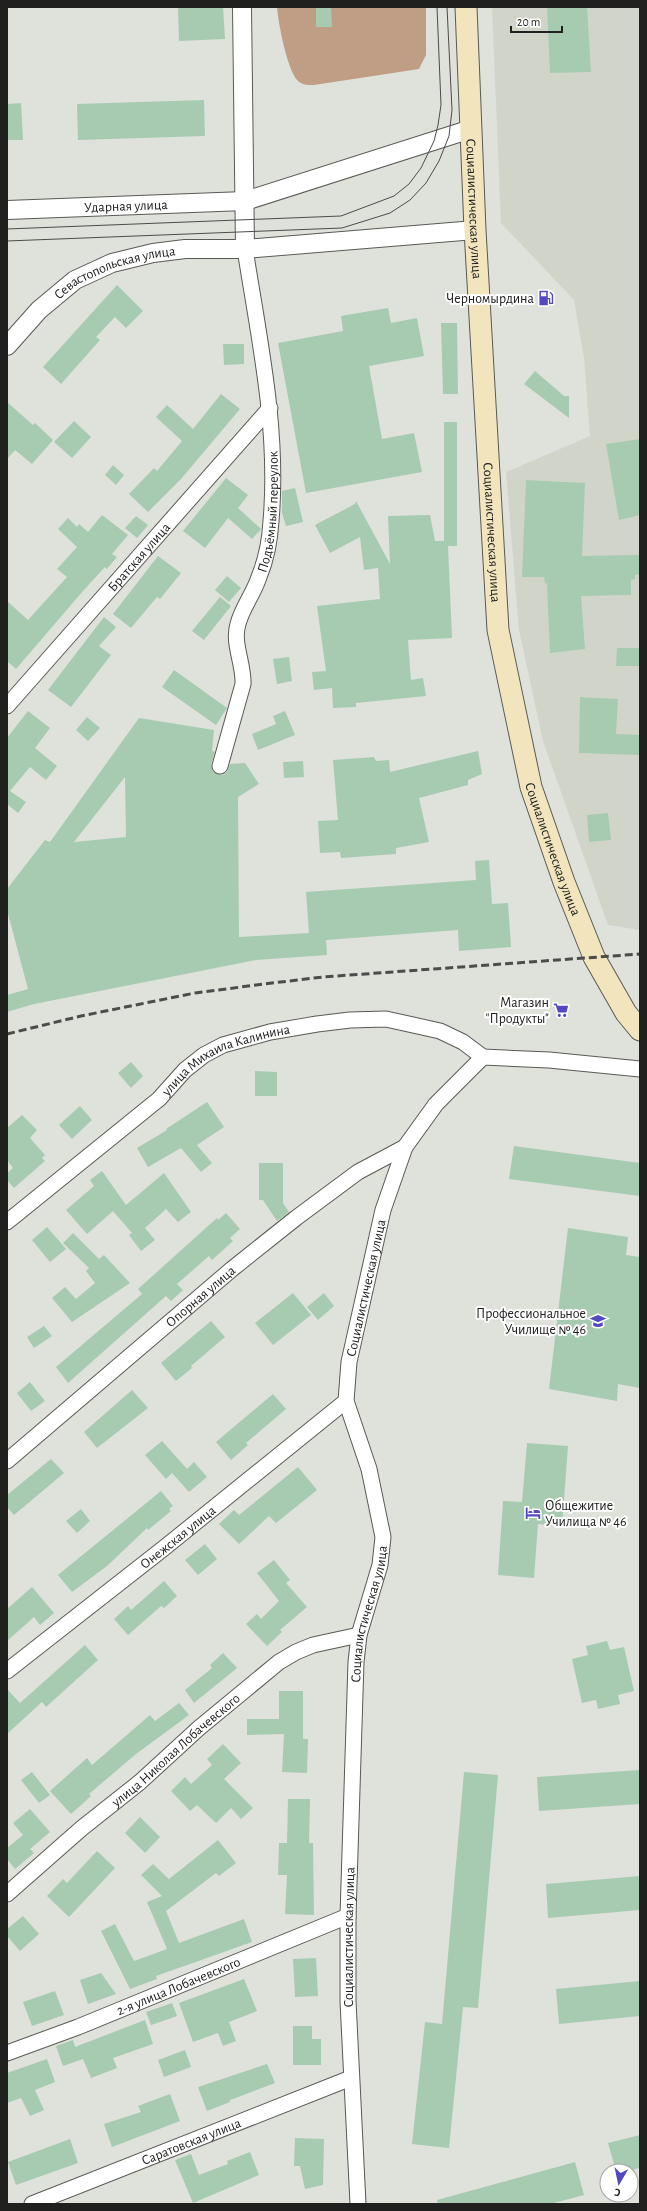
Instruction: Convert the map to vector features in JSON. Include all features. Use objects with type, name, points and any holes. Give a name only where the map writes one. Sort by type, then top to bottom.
[{"type":"main road","name":"Социалистическая улица","points":[[466,7],[475,230],[498,630],[531,786],[564,882],[594,957],[626,1013],[640,1030]]},
{"type":"street","points":[[242,7],[245,249]]},
{"type":"street","name":"Ударная улица","points":[[7,210],[245,201],[471,129]]},
{"type":"street","name":"Севастопольская улица","points":[[7,346],[39,310],[58,293],[75,280],[112,263],[153,253],[186,249],[245,249],[475,230]]},
{"type":"street","name":"Подъёмный переулок","points":[[220,766],[243,684],[244,671],[237,639],[238,624],[259,577],[269,537],[273,472],[270,408],[245,249]]},
{"type":"street","name":"Братская улица","points":[[7,706],[270,408]]},
{"type":"street","name":"улица Михаила Калинина","points":[[7,1222],[159,1099],[185,1070],[204,1054],[223,1045],[270,1032],[317,1024],[350,1020],[386,1019],[440,1031],[463,1042],[483,1057]]},
{"type":"street","points":[[483,1057],[549,1060],[640,1069]]},
{"type":"street","name":"Социалистическая улица","points":[[358,2204],[351,2078],[348,1916],[356,1662],[359,1635],[380,1565],[383,1537],[369,1469],[346,1401],[349,1362],[383,1210],[404,1147],[436,1104],[483,1057]]},
{"type":"street","name":"Опорная улица","points":[[7,1461],[232,1269],[296,1218],[358,1172],[404,1147]]},
{"type":"street","name":"Онежская улица","points":[[7,1671],[346,1401]]},
{"type":"street","name":"улица Николая Лобачевского","points":[[7,1894],[82,1828],[140,1782],[199,1728],[279,1662],[296,1652],[313,1645],[359,1635]]},
{"type":"street","name":"2-я улица Лобачевского","points":[[7,2053],[78,2027],[348,1916]]},
{"type":"street","name":"Саратовская улица","points":[[32,2204],[351,2078]]},
{"type":"shaded area","points":[[277,7],[426,7],[426,55],[419,69],[314,85],[303,84],[297,80],[290,66],[281,34]]},
{"type":"shaded area","points":[[492,7],[640,7],[640,930],[608,925],[543,741],[519,630],[506,472],[590,436],[584,358],[574,300],[501,223]]},
{"type":"building","points":[[178,7],[223,7],[225,39],[179,41]]},
{"type":"building","points":[[331,7],[332,27],[316,27],[316,8]]},
{"type":"building","points":[[547,7],[587,7],[591,72],[550,73]]},
{"type":"building","points":[[204,100],[205,136],[78,140],[77,104]]},
{"type":"building","points":[[21,103],[23,140],[7,140],[7,104]]},
{"type":"building","points":[[117,285],[143,311],[126,328],[115,317],[96,337],[100,340],[61,384],[43,367]]},
{"type":"building","points":[[388,308],[391,323],[417,318],[424,356],[369,366],[382,439],[414,433],[422,472],[306,493],[278,343],[343,331],[341,316]]},
{"type":"building","points":[[441,323],[457,323],[458,394],[443,394]]},
{"type":"building","points":[[223,344],[244,344],[244,364],[224,365]]},
{"type":"building","points":[[535,371],[564,396],[569,396],[569,418],[524,384]]},
{"type":"building","points":[[221,394],[240,409],[181,479],[148,512],[129,494],[154,468],[157,471],[182,441],[156,417],[167,405],[193,429]]},
{"type":"building","points":[[7,402],[33,425],[35,423],[53,440],[32,464],[15,450],[7,459]]},
{"type":"building","points":[[74,421],[91,437],[72,458],[54,442]]},
{"type":"building","points":[[444,422],[457,422],[457,546],[448,546],[452,638],[408,640],[411,680],[423,678],[426,696],[356,703],[356,707],[333,708],[332,688],[314,690],[312,672],[326,671],[317,606],[380,599],[378,568],[364,570],[360,537],[330,553],[315,525],[355,504],[356,501],[390,564],[388,516],[430,515],[435,541],[444,541]]},
{"type":"building","points":[[640,439],[640,515],[619,520],[606,444]]},
{"type":"building","points":[[113,465],[124,475],[116,485],[105,475]]},
{"type":"building","points":[[226,478],[248,495],[238,508],[261,529],[252,539],[228,518],[205,548],[183,531]]},
{"type":"building","points":[[526,480],[585,483],[582,556],[640,555],[640,574],[635,575],[635,579],[631,580],[631,595],[581,596],[585,649],[550,653],[547,583],[545,584],[544,577],[522,577]]},
{"type":"building","points":[[295,488],[303,522],[286,526],[282,513],[282,491]]},
{"type":"building","points":[[102,515],[128,535],[112,554],[117,557],[107,569],[105,567],[83,591],[16,669],[7,661],[7,601],[28,620],[67,577],[57,569],[77,547],[58,529],[68,518],[77,527],[79,524],[88,532]]},
{"type":"building","points":[[136,516],[148,525],[137,538],[125,528]]},
{"type":"building","points":[[158,556],[181,573],[160,599],[157,597],[131,628],[113,614]]},
{"type":"building","points":[[227,576],[241,588],[229,602],[215,590]]},
{"type":"building","points":[[220,597],[231,606],[204,640],[192,631]]},
{"type":"building","points":[[104,617],[116,627],[99,646],[111,655],[71,707],[48,690]]},
{"type":"building","points":[[617,648],[640,648],[640,666],[616,666]]},
{"type":"building","points":[[289,657],[292,681],[277,684],[273,659]]},
{"type":"building","points":[[174,670],[227,708],[216,725],[162,687]]},
{"type":"building","points":[[580,697],[618,699],[616,734],[640,735],[640,755],[579,753]]},
{"type":"building","points":[[28,711],[50,728],[35,748],[57,766],[46,780],[30,767],[10,791],[26,802],[18,813],[7,804],[7,738]]},
{"type":"building","points":[[285,711],[295,735],[258,750],[252,734],[276,724],[273,716]]},
{"type":"building","points":[[87,717],[100,728],[88,741],[76,730]]},
{"type":"building","points":[[139,718],[214,730],[212,751],[215,752],[211,764],[213,772],[223,775],[227,772],[230,764],[245,763],[259,784],[238,797],[239,937],[309,933],[306,892],[476,880],[475,861],[489,860],[492,904],[508,903],[511,947],[459,951],[458,930],[326,940],[327,955],[256,960],[34,1004],[7,1012],[7,995],[28,989],[7,910],[7,889],[45,840],[50,842]],"holes":[[[125,777],[126,837],[74,842]]]},
{"type":"building","points":[[478,751],[482,774],[468,780],[468,785],[419,798],[429,842],[396,848],[396,854],[341,858],[340,852],[320,853],[318,821],[338,820],[333,760],[374,757],[376,761],[389,760],[390,772]]},
{"type":"building","points":[[303,761],[304,777],[284,778],[283,762]]},
{"type":"building","points":[[608,813],[611,840],[589,842],[587,815]]},
{"type":"building","points":[[131,1062],[143,1076],[131,1088],[118,1073]]},
{"type":"building","points":[[255,1071],[277,1072],[277,1096],[255,1096]]},
{"type":"building","points":[[207,1102],[224,1127],[197,1145],[212,1163],[201,1172],[181,1148],[148,1167],[137,1148],[167,1130],[166,1129]]},
{"type":"building","points":[[80,1106],[92,1120],[72,1139],[59,1125]]},
{"type":"building","points":[[22,1115],[37,1130],[30,1138],[45,1155],[42,1158],[45,1161],[14,1188],[7,1180],[7,1173],[13,1168],[7,1160],[7,1128]]},
{"type":"building","points":[[514,1146],[640,1163],[640,1196],[509,1179]]},
{"type":"building","points":[[259,1163],[283,1163],[283,1203],[289,1212],[277,1221],[263,1200],[259,1200]]},
{"type":"building","points":[[102,1171],[126,1205],[164,1173],[191,1212],[178,1222],[166,1209],[145,1228],[155,1240],[141,1251],[129,1235],[132,1233],[113,1211],[87,1234],[66,1210],[94,1186],[90,1180]]},
{"type":"building","points":[[226,1213],[240,1229],[230,1238],[233,1241],[212,1260],[209,1256],[177,1284],[183,1290],[171,1301],[166,1296],[68,1383],[56,1367],[142,1294],[138,1289],[217,1218],[218,1220]]},
{"type":"building","points":[[47,1227],[66,1249],[50,1262],[32,1240]]},
{"type":"building","name":"Профессиональное Училище № 46","points":[[568,1228],[628,1237],[626,1255],[640,1257],[640,1388],[618,1384],[617,1401],[549,1389]]},
{"type":"building","points":[[73,1233],[99,1259],[104,1255],[130,1283],[72,1322],[52,1298],[65,1287],[76,1299],[95,1283],[86,1271],[89,1268],[63,1243]]},
{"type":"building","points":[[293,1293],[311,1315],[273,1345],[255,1323]]},
{"type":"building","points":[[324,1293],[334,1306],[318,1320],[307,1307]]},
{"type":"building","points":[[211,1321],[225,1337],[176,1381],[161,1363]]},
{"type":"building","points":[[44,1326],[52,1336],[34,1348],[27,1337]]},
{"type":"building","points":[[30,1382],[45,1401],[31,1411],[17,1393]]},
{"type":"building","points":[[132,1390],[148,1408],[97,1448],[84,1432]]},
{"type":"building","points":[[273,1394],[286,1409],[246,1443],[248,1445],[231,1460],[216,1442]]},
{"type":"building","points":[[162,1441],[187,1469],[194,1462],[207,1477],[189,1492],[172,1473],[166,1479],[145,1455]]},
{"type":"building","name":"Общежитие Училища № 46","points":[[527,1443],[568,1446],[562,1526],[538,1524],[534,1578],[498,1575],[503,1501],[522,1502]]},
{"type":"building","points":[[51,1459],[64,1473],[14,1515],[7,1507],[7,1495]]},
{"type":"building","points":[[298,1467],[317,1490],[276,1523],[269,1516],[239,1544],[219,1524],[234,1510],[239,1515]]},
{"type":"building","points":[[161,1491],[173,1506],[169,1509],[171,1511],[148,1530],[147,1528],[107,1566],[72,1592],[58,1575]]},
{"type":"building","points":[[81,1509],[90,1521],[77,1533],[66,1521]]},
{"type":"building","points":[[205,1544],[217,1559],[198,1575],[185,1560]]},
{"type":"building","points":[[274,1560],[290,1580],[286,1583],[307,1607],[280,1630],[282,1632],[267,1646],[246,1624],[257,1614],[261,1619],[279,1601],[257,1573]]},
{"type":"building","points":[[164,1581],[177,1596],[164,1608],[161,1606],[128,1635],[114,1619],[128,1606],[131,1610]]},
{"type":"building","points":[[32,1587],[54,1613],[40,1625],[34,1617],[7,1641],[7,1609]]},
{"type":"building","points":[[607,1641],[610,1650],[624,1647],[634,1691],[618,1695],[620,1704],[598,1709],[596,1700],[582,1703],[572,1659],[588,1655],[586,1646]]},
{"type":"building","points":[[85,1645],[98,1660],[46,1707],[42,1702],[7,1734],[7,1689],[20,1703]]},
{"type":"building","points":[[223,1653],[237,1668],[194,1703],[185,1690],[212,1668],[210,1665]]},
{"type":"building","points":[[279,1691],[303,1691],[303,1739],[308,1739],[307,1773],[282,1772],[284,1734],[247,1735],[247,1719],[279,1719]]},
{"type":"building","points":[[179,1703],[189,1715],[136,1754],[89,1794],[91,1796],[71,1814],[50,1791],[87,1758],[92,1765],[150,1715],[155,1721]]},
{"type":"building","points":[[223,1744],[241,1763],[224,1779],[253,1808],[241,1819],[231,1808],[216,1823],[197,1805],[190,1811],[171,1791],[185,1777],[191,1784],[212,1765],[207,1759]]},
{"type":"building","points":[[640,1770],[640,1804],[539,1811],[537,1777]]},
{"type":"building","points":[[32,1772],[50,1795],[39,1803],[21,1780]]},
{"type":"building","points":[[464,1772],[498,1775],[478,2008],[463,2007],[449,2148],[412,2144],[425,2022],[442,2024]]},
{"type":"building","points":[[288,1799],[310,1799],[309,1843],[313,1843],[314,1915],[285,1914],[287,1875],[278,1875],[279,1843],[287,1843]]},
{"type":"building","points":[[30,1809],[50,1832],[30,1849],[34,1853],[15,1869],[7,1859],[7,1848],[23,1835],[13,1823]]},
{"type":"building","points":[[140,1817],[160,1837],[145,1853],[125,1833]]},
{"type":"building","points":[[218,1840],[236,1863],[219,1876],[216,1873],[166,1911],[179,1943],[244,1919],[252,1942],[156,1976],[157,1979],[130,1989],[101,1931],[115,1924],[134,1961],[167,1949],[147,1902],[162,1896],[141,1875],[153,1864],[169,1879]]},
{"type":"building","points":[[97,1851],[115,1868],[69,1917],[47,1896],[63,1879],[67,1883]]},
{"type":"building","points":[[640,1876],[640,1910],[548,1918],[546,1884]]},
{"type":"building","points":[[23,1916],[39,1934],[20,1951],[7,1936],[7,1929]]},
{"type":"building","points":[[316,1958],[318,1996],[295,1997],[293,1959]]},
{"type":"building","points":[[101,1973],[116,1994],[88,2004],[80,1980]]},
{"type":"building","points":[[244,1979],[257,2011],[229,2022],[236,2041],[223,2046],[218,2033],[193,2042],[179,2003]]},
{"type":"building","points":[[640,1981],[640,2016],[559,2024],[556,1989]]},
{"type":"building","points":[[55,1991],[64,2015],[32,2026],[23,2002]]},
{"type":"building","points":[[172,2003],[177,2016],[151,2025],[146,2012]]},
{"type":"building","points":[[145,2020],[153,2044],[113,2058],[117,2068],[91,2078],[83,2059],[63,2066],[56,2046],[73,2040],[75,2047]]},
{"type":"building","points":[[293,2026],[312,2026],[312,2039],[321,2039],[321,2065],[293,2065]]},
{"type":"building","points":[[185,2050],[191,2067],[164,2077],[158,2060]]},
{"type":"building","points":[[47,2059],[55,2082],[35,2090],[44,2110],[30,2116],[21,2098],[7,2103],[7,2073]]},
{"type":"building","points":[[267,2064],[275,2083],[230,2100],[230,2102],[207,2111],[198,2087]]},
{"type":"building","points":[[170,2094],[180,2121],[112,2147],[104,2124],[141,2112],[138,2106]]},
{"type":"building","points":[[640,2135],[640,2168],[639,2163],[614,2163],[608,2143]]},
{"type":"building","points":[[295,2138],[324,2139],[323,2185],[305,2189],[300,2166],[294,2166]]},
{"type":"building","points":[[70,2139],[78,2163],[16,2185],[8,2162]]},
{"type":"building","points":[[250,2152],[259,2175],[193,2203],[175,2160],[191,2154],[199,2175],[228,2164],[227,2161]]},
{"type":"building","points":[[575,2162],[584,2195],[550,2204],[438,2204],[437,2200]]},
{"type":"tram line","points":[[7,229],[341,216],[394,196],[409,184],[421,168],[434,141],[438,125],[441,105],[437,7]]},
{"type":"tram line","points":[[7,241],[342,228],[390,213],[410,200],[426,183],[439,161],[449,136],[452,110],[447,7]]},
{"type":"railway","points":[[7,1034],[81,1016],[195,993],[264,984],[323,977],[640,954]]},
{"type":"place","name":"Черномырдина","points":[[546,298]]},
{"type":"place","name":"Магазин \"Продукты\"","points":[[561,1010]]},
{"type":"place","name":"Профессиональное Училище № 46","points":[[598,1321]]},
{"type":"place","name":"Общежитие Училища № 46","points":[[533,1513]]}]
